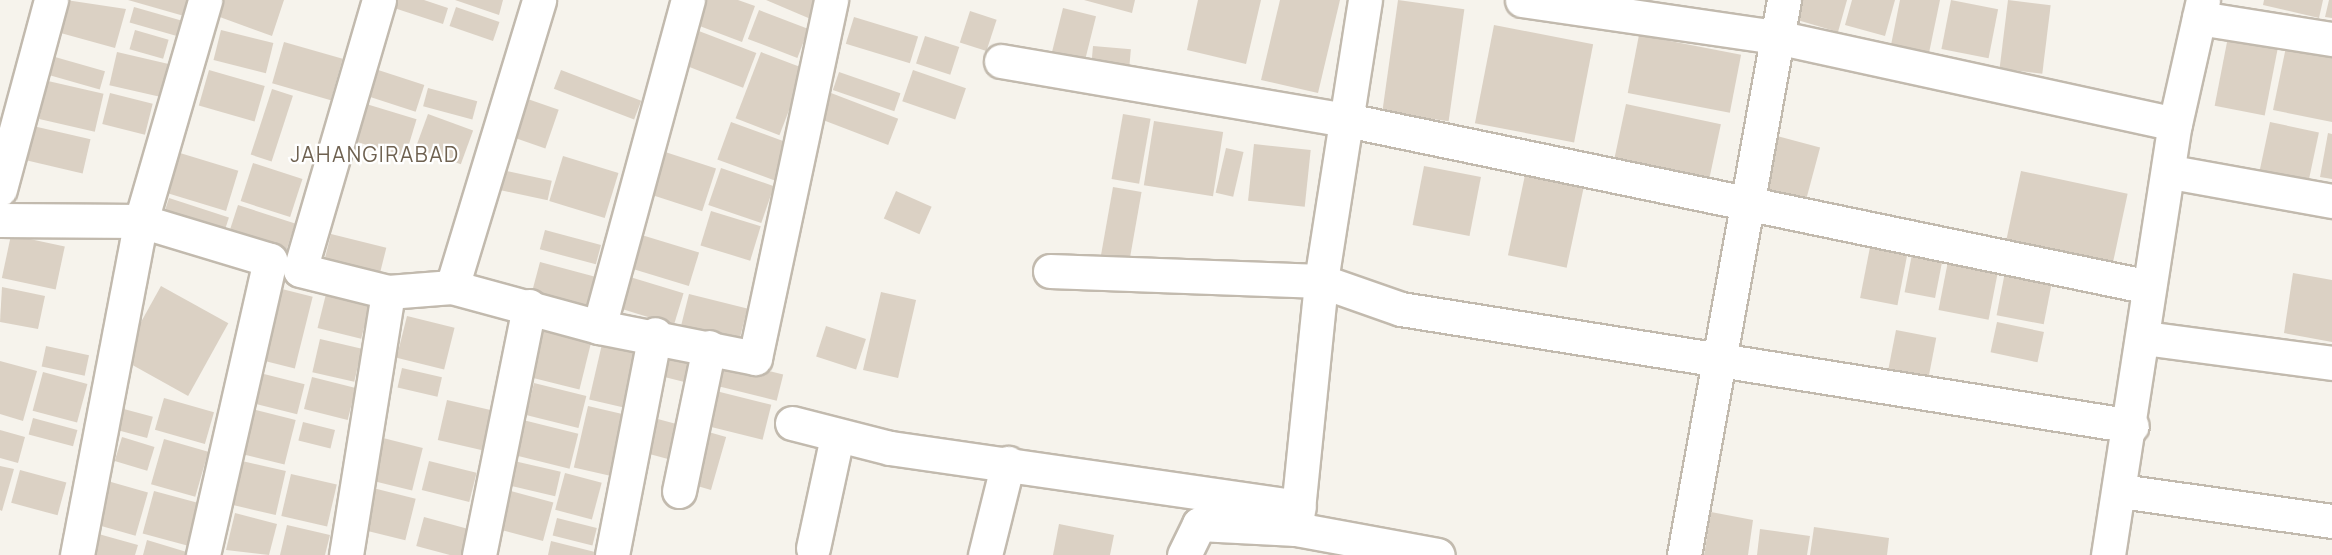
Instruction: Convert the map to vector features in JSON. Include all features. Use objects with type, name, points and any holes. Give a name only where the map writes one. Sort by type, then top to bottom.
[{"type":"street","points":[[0,189],[51,0]]},
{"type":"street","points":[[76,555],[141,221],[205,0]]},
{"type":"street","points":[[379,0],[300,270],[388,292],[453,287],[599,327],[655,334],[755,358],[831,0]]},
{"type":"street","points":[[453,287],[539,0]]},
{"type":"street","points":[[599,327],[688,0]]},
{"type":"street","points":[[1298,518],[1321,281],[1365,0]]},
{"type":"street","points":[[1522,0],[1776,37],[2175,124]]},
{"type":"street","points":[[1684,555],[1784,0]]},
{"type":"street","points":[[2108,555],[2132,426],[2150,287],[2170,172],[2175,124],[2201,9],[2332,39]]},
{"type":"street","points":[[1000,61],[1347,120],[1747,201],[2150,287]]},
{"type":"street","points":[[2170,172],[2332,201]]},
{"type":"street","points":[[0,220],[141,221],[270,260],[203,555]]},
{"type":"street","points":[[1050,271],[1321,281],[1401,309],[2132,426]]},
{"type":"street","points":[[346,555],[388,292]]},
{"type":"street","points":[[479,555],[529,306]]},
{"type":"street","points":[[612,555],[655,334]]},
{"type":"street","points":[[2145,338],[2332,363]]},
{"type":"street","points":[[679,491],[709,347]]},
{"type":"street","points":[[792,423],[837,437],[1008,463],[1298,518],[1438,555]]},
{"type":"street","points":[[813,548],[837,437]]},
{"type":"street","points":[[985,555],[1008,463]]},
{"type":"street","points":[[2121,491],[2332,521]]},
{"type":"street","points":[[1184,555],[1199,524],[1298,518]]},
{"type":"building","points":[[66,0],[126,9],[115,48],[57,32]]},
{"type":"building","points":[[128,0],[189,0],[184,16]]},
{"type":"building","points":[[222,0],[284,0],[272,36],[217,16]]},
{"type":"building","points":[[390,0],[424,0],[448,8],[443,24],[388,6]]},
{"type":"building","points":[[455,0],[503,0],[499,15]]},
{"type":"building","points":[[698,0],[738,0],[755,6],[742,42],[689,22]]},
{"type":"building","points":[[766,0],[821,0],[813,20]]},
{"type":"building","points":[[1084,0],[1135,0],[1132,13]]},
{"type":"building","points":[[1198,0],[1261,0],[1246,64],[1187,50]]},
{"type":"building","points":[[1280,0],[1340,0],[1318,93],[1261,80]]},
{"type":"building","points":[[1398,0],[1464,9],[1449,121],[1382,112]]},
{"type":"building","points":[[1799,0],[1847,0],[1838,32],[1794,19]]},
{"type":"building","points":[[1852,0],[1895,0],[1885,36],[1845,25]]},
{"type":"building","points":[[1900,0],[1940,0],[1929,53],[1891,45]]},
{"type":"building","points":[[1951,0],[1998,9],[1989,58],[1941,49]]},
{"type":"building","points":[[2008,0],[2051,5],[2042,74],[2000,68]]},
{"type":"building","points":[[2264,0],[2323,0],[2319,18],[2263,5]]},
{"type":"building","points":[[2329,0],[2332,0],[2332,18],[2325,17]]},
{"type":"building","points":[[134,7],[182,21],[178,36],[130,22]]},
{"type":"building","points":[[456,7],[499,22],[493,41],[449,26]]},
{"type":"building","points":[[1063,8],[1096,16],[1083,70],[1050,61]]},
{"type":"building","points":[[759,10],[808,29],[797,58],[748,39]]},
{"type":"building","points":[[970,11],[997,20],[986,51],[960,42]]},
{"type":"building","points":[[854,17],[918,37],[910,63],[846,44]]},
{"type":"building","points":[[1494,25],[1593,44],[1574,142],[1475,123]]},
{"type":"building","points":[[691,28],[756,53],[743,88],[678,63]]},
{"type":"building","points":[[135,30],[169,40],[163,59],[129,49]]},
{"type":"building","points":[[221,30],[273,43],[266,73],[214,60]]},
{"type":"building","points":[[1639,35],[1741,55],[1730,113],[1628,93]]},
{"type":"building","points":[[925,36],[959,47],[950,75],[916,64]]},
{"type":"building","points":[[2228,37],[2278,47],[2265,115],[2215,106]]},
{"type":"building","points":[[284,42],[343,59],[331,100],[272,83]]},
{"type":"building","points":[[1093,46],[1131,49],[1129,75],[1091,72]]},
{"type":"building","points":[[2286,47],[2332,56],[2332,122],[2273,110]]},
{"type":"building","points":[[117,52],[169,64],[161,97],[109,85]]},
{"type":"building","points":[[761,52],[805,69],[779,135],[736,118]]},
{"type":"building","points":[[55,57],[105,71],[100,90],[50,75]]},
{"type":"building","points":[[372,68],[424,85],[416,112],[363,95]]},
{"type":"building","points":[[209,70],[265,86],[255,122],[199,106]]},
{"type":"building","points":[[561,70],[641,101],[634,119],[554,89]]},
{"type":"building","points":[[913,70],[966,88],[955,119],[902,101]]},
{"type":"building","points":[[839,72],[900,93],[894,111],[833,90]]},
{"type":"building","points":[[48,81],[104,94],[95,132],[39,119]]},
{"type":"building","points":[[428,88],[477,101],[472,120],[423,106]]},
{"type":"building","points":[[272,89],[293,96],[272,161],[251,155]]},
{"type":"building","points":[[110,93],[153,104],[145,135],[102,124]]},
{"type":"building","points":[[831,93],[898,119],[888,145],[821,119]]},
{"type":"building","points":[[519,96],[559,110],[545,148],[506,135]]},
{"type":"building","points":[[363,103],[417,119],[405,157],[352,140]]},
{"type":"building","points":[[1626,104],[1721,124],[1709,180],[1614,160]]},
{"type":"building","points":[[428,114],[473,130],[461,164],[416,148]]},
{"type":"building","points":[[1123,114],[1151,119],[1139,184],[1112,179]]},
{"type":"building","points":[[1154,121],[1223,132],[1213,196],[1144,185]]},
{"type":"building","points":[[731,122],[791,144],[777,181],[717,160]]},
{"type":"building","points":[[2270,122],[2319,132],[2307,186],[2259,176]]},
{"type":"building","points":[[33,126],[90,139],[83,173],[25,160]]},
{"type":"building","points":[[1766,133],[1820,147],[1805,204],[1751,190]]},
{"type":"building","points":[[2328,133],[2332,134],[2332,179],[2320,177]]},
{"type":"building","points":[[1254,144],[1311,150],[1305,207],[1248,201]]},
{"type":"building","points":[[1226,148],[1244,152],[1233,197],[1216,193]]},
{"type":"building","points":[[659,150],[716,169],[702,211],[645,193]]},
{"type":"building","points":[[180,153],[238,171],[226,211],[168,193]]},
{"type":"building","points":[[563,156],[618,173],[605,218],[549,201]]},
{"type":"building","points":[[253,163],[302,179],[290,217],[241,201]]},
{"type":"building","points":[[1424,166],[1481,177],[1469,236],[1413,225]]},
{"type":"building","points":[[721,168],[774,186],[761,223],[708,205]]},
{"type":"building","points":[[497,169],[552,181],[548,200],[493,189]]},
{"type":"building","points":[[2021,171],[2128,194],[2113,263],[2006,240]]},
{"type":"building","points":[[1525,175],[1584,187],[1567,268],[1508,255]]},
{"type":"building","points":[[1113,187],[1142,192],[1129,261],[1101,256]]},
{"type":"building","points":[[896,191],[932,207],[919,234],[884,218]]},
{"type":"building","points":[[169,198],[229,217],[221,241],[161,222]]},
{"type":"building","points":[[238,205],[295,224],[284,259],[227,240]]},
{"type":"building","points":[[711,211],[761,226],[750,261],[700,245]]},
{"type":"building","points":[[545,230],[601,245],[596,264],[540,249]]},
{"type":"building","points":[[635,233],[699,253],[689,286],[625,266]]},
{"type":"building","points":[[331,234],[386,248],[379,276],[324,262]]},
{"type":"building","points":[[11,235],[65,246],[56,289],[2,278]]},
{"type":"building","points":[[1871,242],[1908,249],[1897,305],[1860,298]]},
{"type":"building","points":[[1913,249],[1943,255],[1935,298],[1905,292]]},
{"type":"building","points":[[1949,256],[1999,266],[1989,320],[1939,310]]},
{"type":"building","points":[[540,262],[598,278],[588,315],[530,300]]},
{"type":"building","points":[[2005,272],[2052,281],[2044,324],[1997,315]]},
{"type":"building","points":[[2293,273],[2332,280],[2332,342],[2284,333]]},
{"type":"building","points":[[630,277],[684,293],[674,325],[620,309]]},
{"type":"building","points":[[161,286],[228,323],[188,396],[121,359]]},
{"type":"building","points":[[270,286],[313,297],[295,368],[252,358]]},
{"type":"building","points":[[2,287],[45,296],[38,329],[0,322]]},
{"type":"building","points":[[881,292],[916,300],[898,378],[863,370]]},
{"type":"building","points":[[326,294],[370,305],[361,339],[318,328]]},
{"type":"building","points":[[689,294],[747,309],[737,348],[679,334]]},
{"type":"building","points":[[407,316],[455,328],[444,370],[397,358]]},
{"type":"building","points":[[1997,322],[2044,332],[2038,362],[1991,352]]},
{"type":"building","points":[[826,326],[866,339],[856,369],[816,356]]},
{"type":"building","points":[[535,328],[591,342],[579,390],[523,376]]},
{"type":"building","points":[[1896,330],[1936,338],[1926,391],[1886,383]]},
{"type":"building","points":[[320,339],[362,349],[354,382],[312,372]]},
{"type":"building","points":[[602,344],[642,353],[629,409],[589,400]]},
{"type":"building","points":[[46,346],[89,355],[85,376],[42,367]]},
{"type":"building","points":[[667,354],[698,362],[692,384],[661,376]]},
{"type":"building","points":[[725,360],[783,375],[777,401],[718,386]]},
{"type":"building","points":[[0,361],[37,371],[23,421],[0,414]]},
{"type":"building","points":[[402,368],[442,377],[437,397],[398,387]]},
{"type":"building","points":[[43,372],[87,384],[77,423],[33,411]]},
{"type":"building","points":[[260,373],[305,384],[297,414],[253,403]]},
{"type":"building","points":[[312,377],[356,388],[348,420],[304,409]]},
{"type":"building","points":[[534,383],[586,396],[578,428],[526,415]]},
{"type":"building","points":[[716,391],[771,405],[763,440],[707,426]]},
{"type":"building","points":[[164,398],[214,412],[205,444],[155,430]]},
{"type":"building","points":[[447,400],[494,411],[485,451],[438,440]]},
{"type":"building","points":[[588,406],[631,416],[617,477],[574,467]]},
{"type":"building","points":[[120,408],[153,417],[147,438],[114,429]]},
{"type":"building","points":[[252,409],[296,420],[285,465],[241,454]]},
{"type":"building","points":[[33,418],[77,430],[73,446],[29,434]]},
{"type":"building","points":[[654,418],[681,425],[672,460],[645,453]]},
{"type":"building","points":[[523,420],[578,434],[570,469],[514,455]]},
{"type":"building","points":[[303,422],[335,430],[330,448],[298,440]]},
{"type":"building","points":[[0,430],[25,437],[18,463],[0,458]]},
{"type":"building","points":[[705,431],[726,437],[711,490],[690,484]]},
{"type":"building","points":[[122,437],[155,447],[147,471],[115,461]]},
{"type":"building","points":[[383,438],[423,448],[412,491],[372,481]]},
{"type":"building","points":[[164,439],[208,452],[195,497],[151,484]]},
{"type":"building","points":[[242,461],[286,471],[276,515],[232,505]]},
{"type":"building","points":[[429,461],[477,473],[469,502],[422,490]]},
{"type":"building","points":[[514,461],[561,472],[555,496],[508,485]]},
{"type":"building","points":[[0,466],[14,469],[2,511],[0,510]]},
{"type":"building","points":[[20,470],[66,482],[58,515],[11,503]]},
{"type":"building","points":[[565,473],[602,483],[592,520],[555,510]]},
{"type":"building","points":[[291,474],[337,485],[327,526],[281,516]]},
{"type":"building","points":[[97,478],[148,493],[136,536],[85,521]]},
{"type":"building","points":[[373,488],[416,499],[405,540],[363,530]]},
{"type":"building","points":[[507,490],[553,502],[543,541],[497,529]]},
{"type":"building","points":[[154,491],[199,503],[188,546],[143,534]]},
{"type":"building","points":[[1711,512],[1753,520],[1748,555],[1704,555]]},
{"type":"building","points":[[235,513],[277,524],[269,555],[226,550]]},
{"type":"building","points":[[424,517],[469,529],[462,555],[450,555],[416,546]]},
{"type":"building","points":[[557,518],[597,528],[592,545],[553,535]]},
{"type":"building","points":[[1059,524],[1114,535],[1110,555],[1053,555]]},
{"type":"building","points":[[287,525],[330,535],[325,555],[280,555]]},
{"type":"building","points":[[1814,527],[1889,538],[1887,555],[1810,555]]},
{"type":"building","points":[[1760,529],[1810,536],[1807,555],[1757,555]]},
{"type":"building","points":[[95,533],[138,545],[135,555],[89,555]]},
{"type":"building","points":[[147,540],[190,553],[189,555],[143,555]]},
{"type":"building","points":[[551,541],[595,552],[594,555],[548,555]]},
{"type":"district","name":"JAHANGIRABAD","points":[[375,154]]}]
